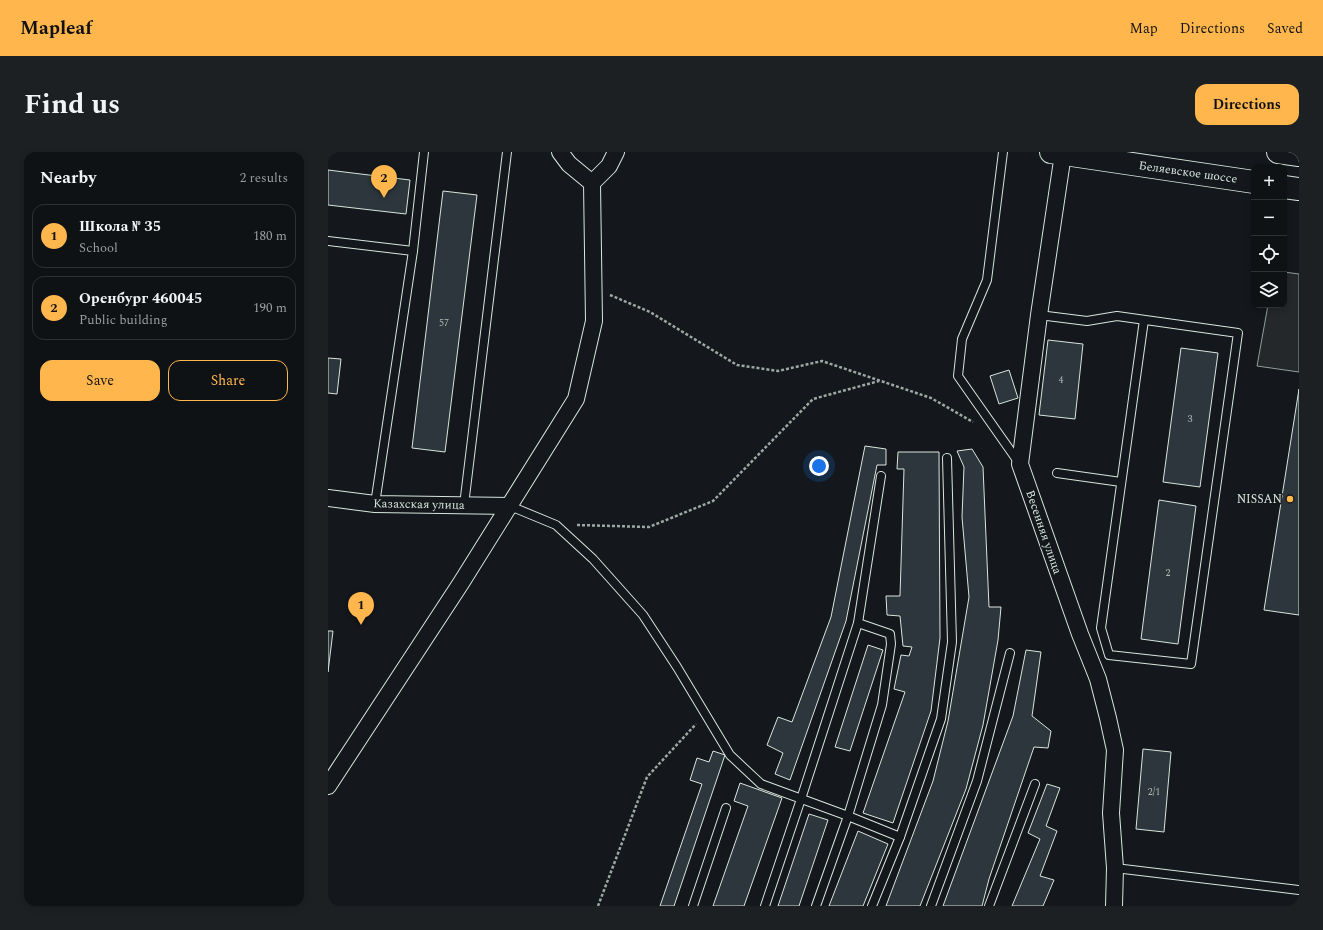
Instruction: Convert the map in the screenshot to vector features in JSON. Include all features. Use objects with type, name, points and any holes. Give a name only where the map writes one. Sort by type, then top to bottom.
[{"type":"main road","points":[[1278,152],[1299,155]]},
{"type":"main road","name":"Беляевское шоссе","points":[[1057,153],[1251,182]]},
{"type":"main road","points":[[1287,187],[1299,189]]},
{"type":"street","points":[[560,152],[569,164],[592,183]]},
{"type":"street","points":[[328,786],[510,506],[576,399],[594,321],[592,183],[609,166],[616,152]]},
{"type":"street","name":"Весенняя улица","points":[[1057,153],[1039,315],[1020,464],[1080,634],[1098,678],[1115,750],[1111,813],[1115,868],[1114,906]]},
{"type":"street","name":"Казахская улица","points":[[328,498],[375,504],[510,506]]},
{"type":"lane","points":[[375,504],[413,251],[424,152]]},
{"type":"lane","points":[[464,505],[507,152]]},
{"type":"lane","points":[[1003,152],[987,280],[962,339],[958,376],[1020,464]]},
{"type":"lane","points":[[328,241],[413,251]]},
{"type":"lane","points":[[1039,315],[1087,321],[1117,316],[1238,333],[1190,664],[1109,655],[1101,628],[1144,320]]},
{"type":"lane","points":[[872,906],[900,837],[941,719],[952,642],[947,458]]},
{"type":"lane","points":[[1057,473],[1121,482]]},
{"type":"lane","points":[[765,906],[858,623],[881,476]]},
{"type":"lane","points":[[510,506],[556,525],[593,559],[643,615],[677,666],[730,755],[761,784],[900,837]]},
{"type":"lane","points":[[816,906],[848,816],[882,705],[891,644],[890,634],[858,623]]},
{"type":"lane","points":[[931,906],[978,781],[1010,653]]},
{"type":"lane","points":[[989,906],[1035,784]]},
{"type":"lane","points":[[693,906],[726,808]]},
{"type":"lane","points":[[1115,868],[1299,890]]},
{"type":"path","points":[[593,288],[650,312],[737,365],[778,371],[822,361],[932,398],[976,424]]},
{"type":"path","points":[[556,525],[649,527],[713,501],[813,399],[880,381]]},
{"type":"path","points":[[598,906],[647,777],[705,715]]},
{"type":"shaded area","points":[[1287,272],[1299,274],[1299,372],[1257,366],[1267,308],[1287,308]]},
{"type":"building","points":[[328,170],[410,180],[406,214],[328,205]]},
{"type":"building","points":[[443,191],[477,195],[445,452],[412,448]]},
{"type":"building","points":[[1048,340],[1083,344],[1075,419],[1039,415]]},
{"type":"building","points":[[1181,348],[1218,353],[1200,487],[1163,482]]},
{"type":"building","points":[[328,358],[341,359],[337,394],[328,393]]},
{"type":"building","points":[[1009,370],[1018,398],[999,404],[990,376]]},
{"type":"building","name":"NISSAN","points":[[1299,389],[1299,615],[1264,610]]},
{"type":"building","points":[[865,446],[886,449],[886,465],[877,465],[846,621],[790,780],[775,774],[783,753],[767,745],[778,717],[792,722],[831,617]]},
{"type":"building","points":[[972,449],[983,467],[989,607],[1001,607],[998,640],[983,725],[966,789],[920,906],[886,906],[933,781],[948,721],[969,597],[962,517],[964,467],[957,451]]},
{"type":"building","points":[[898,452],[939,452],[940,638],[931,711],[893,823],[863,813],[905,692],[894,689],[901,655],[909,656],[912,647],[903,646],[900,616],[887,615],[886,596],[900,596],[904,469],[897,469]]},
{"type":"building","points":[[1159,500],[1196,506],[1178,644],[1141,639]]},
{"type":"building","points":[[328,631],[333,631],[328,672]]},
{"type":"building","points":[[868,645],[883,650],[850,751],[835,747]]},
{"type":"building","points":[[1026,650],[1041,652],[1032,716],[1051,731],[1048,748],[1034,747],[989,879],[982,906],[943,906],[1013,716]]},
{"type":"building","points":[[1143,749],[1171,752],[1164,832],[1136,829]]},
{"type":"building","points":[[713,751],[725,755],[674,906],[660,906],[702,784],[690,780],[697,758],[709,762]]},
{"type":"building","points":[[740,783],[782,798],[744,906],[713,906],[748,806],[734,801]]},
{"type":"building","points":[[1047,784],[1060,788],[1046,826],[1057,831],[1040,876],[1054,880],[1043,906],[1012,906],[1040,839],[1028,833]]},
{"type":"building","points":[[809,814],[828,820],[799,906],[778,906]]},
{"type":"building","points":[[858,831],[888,844],[863,906],[829,906]]},
{"type":"place","name":"Оренбург 460045","points":[[384,198]]},
{"type":"place","name":"NISSAN","points":[[1290,499]]},
{"type":"place","name":"Школа № 35","points":[[361,625]]}]
